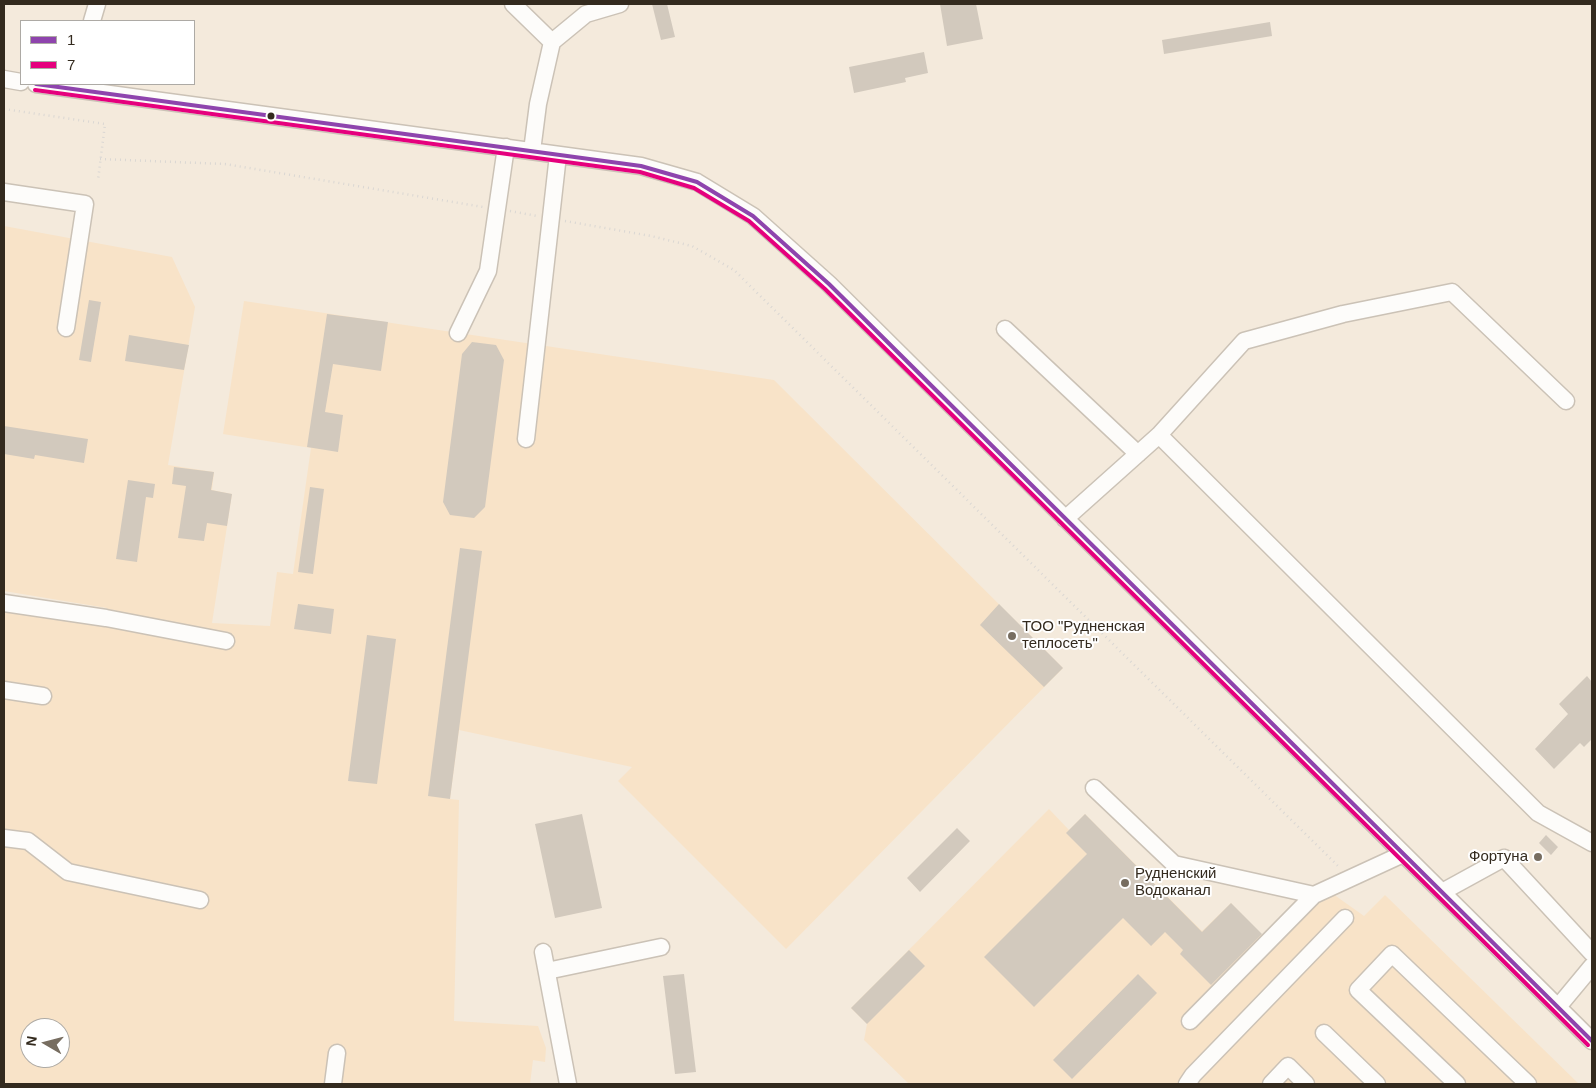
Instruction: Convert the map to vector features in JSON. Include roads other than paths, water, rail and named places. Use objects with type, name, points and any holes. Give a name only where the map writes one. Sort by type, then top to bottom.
[{"type":"street","points":[[92,20],[97,4]]},
{"type":"street","points":[[513,4],[552,42]]},
{"type":"street","points":[[532,151],[538,104],[552,42],[586,14],[620,4]]},
{"type":"street","points":[[4,79],[20,82]]},
{"type":"street","points":[[54,85],[641,166],[697,182],[753,216],[829,284],[1592,1041]]},
{"type":"street","points":[[458,333],[488,271],[506,147]]},
{"type":"street","points":[[526,439],[558,155]]},
{"type":"street","points":[[4,192],[85,204],[66,328]]},
{"type":"street","points":[[1065,518],[1160,435],[1244,341],[1343,314],[1452,292],[1566,401]]},
{"type":"street","points":[[1005,329],[1138,454]]},
{"type":"street","points":[[1160,435],[1538,813],[1592,843]]},
{"type":"street","points":[[4,603],[106,618],[226,641]]},
{"type":"street","points":[[4,690],[43,696]]},
{"type":"street","points":[[1094,788],[1174,864],[1314,895]]},
{"type":"street","points":[[4,838],[28,841],[68,872],[200,900]]},
{"type":"street","points":[[1190,1021],[1314,895],[1403,854]]},
{"type":"street","points":[[1442,892],[1504,858],[1592,952]]},
{"type":"street","points":[[1187,1084],[1193,1075],[1345,918]]},
{"type":"street","points":[[546,971],[661,947]]},
{"type":"street","points":[[543,952],[568,1084]]},
{"type":"street","points":[[1456,1084],[1358,990],[1392,954],[1528,1084]]},
{"type":"street","points":[[1558,1007],[1592,966]]},
{"type":"street","points":[[1324,1033],[1377,1084]]},
{"type":"street","points":[[333,1084],[336,1053]]},
{"type":"street","points":[[1271,1084],[1288,1066],[1306,1084]]},
{"type":"place","name":"ТОО \"Рудненская теплосеть\"","points":[[1012,636]]},
{"type":"place","name":"Фортуна","points":[[1538,857]]},
{"type":"place","name":"Рудненский Водоканал","points":[[1125,883]]}]
